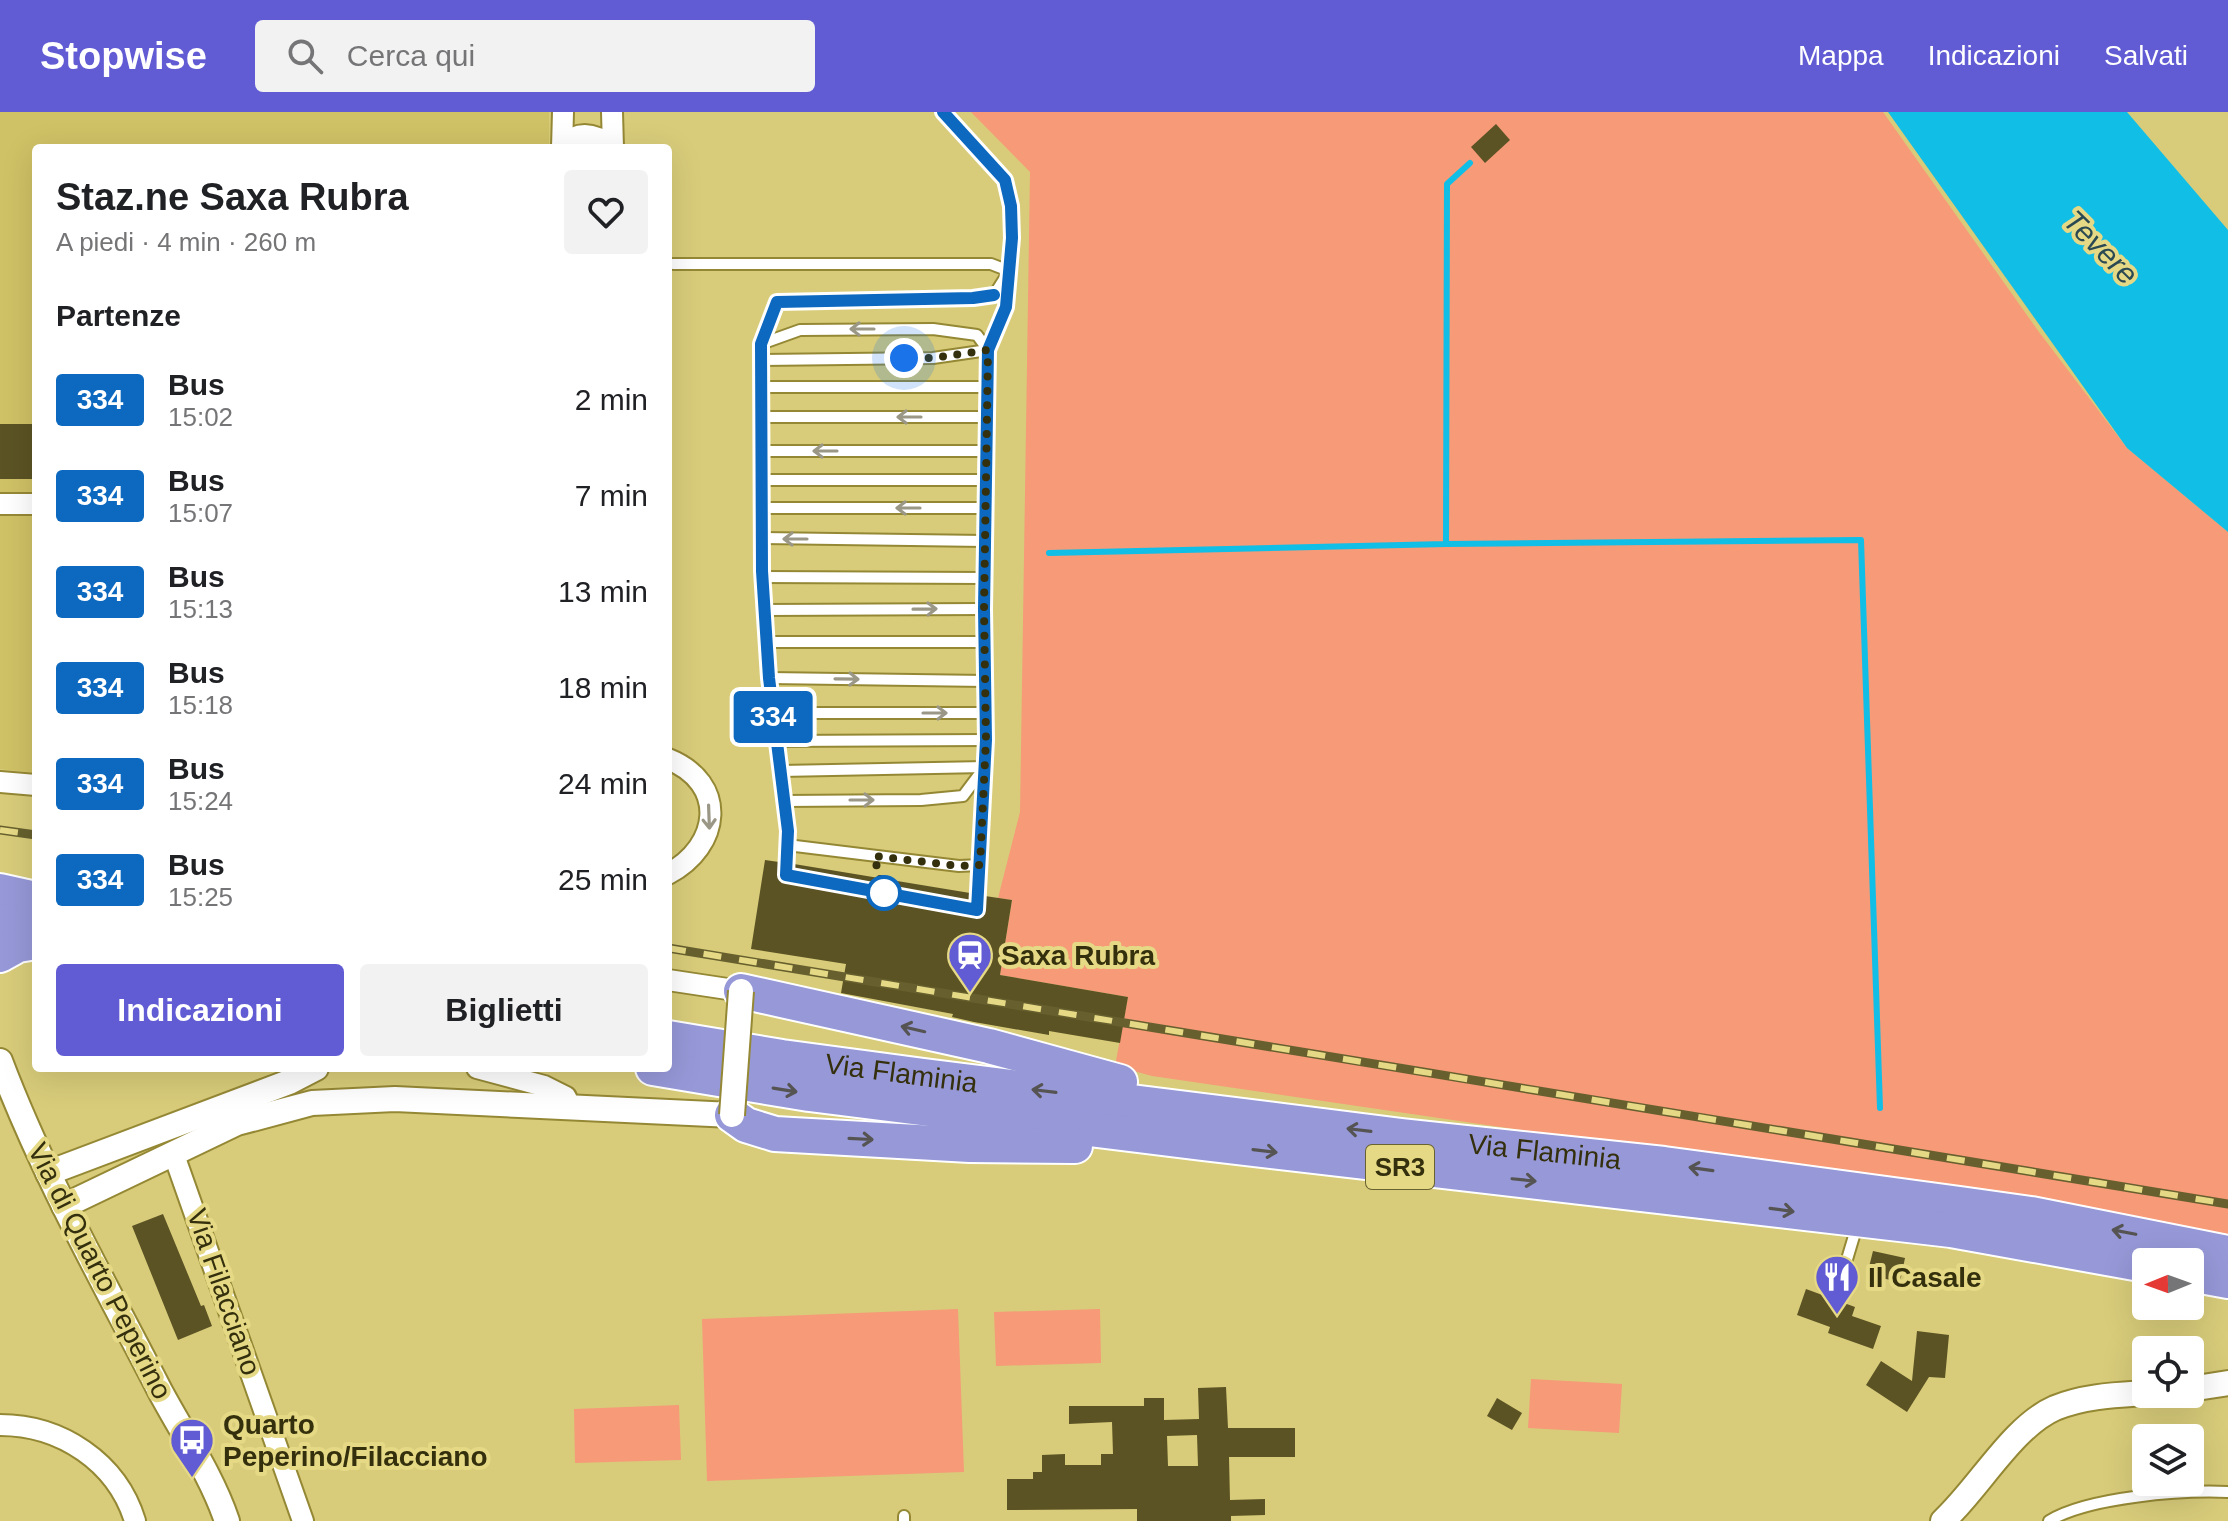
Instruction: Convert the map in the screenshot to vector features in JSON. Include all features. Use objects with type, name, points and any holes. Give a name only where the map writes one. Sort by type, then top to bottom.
[{"type":"highway","points":[[0,874],[32,878]]},
{"type":"highway","points":[[0,891],[32,898]]},
{"type":"highway","points":[[0,921],[32,928]]},
{"type":"highway","points":[[0,955],[18,945],[32,943]]},
{"type":"highway","points":[[741,991],[989,1046],[1232,1113]]},
{"type":"highway","name":"Via Flaminia","points":[[672,1039],[782,1057],[1402,1136],[1664,1164],[1960,1204],[2031,1214],[2228,1253]]},
{"type":"highway","name":"Via Flaminia","points":[[672,1071],[809,1094],[1202,1143],[1951,1230],[2132,1262]]},
{"type":"highway","points":[[732,1115],[761,1130],[799,1136],[970,1145],[1202,1143]]},
{"type":"highway","points":[[2204,1277],[2228,1281]]},
{"type":"street","points":[[562,144],[563,112]]},
{"type":"street","points":[[612,112],[613,144]]},
{"type":"street","points":[[566,144],[575,136],[584,134],[595,135],[608,144]]},
{"type":"street","points":[[0,504],[32,504]]},
{"type":"street","points":[[672,761],[700,783],[707,799],[710,823],[706,839],[697,853],[672,871]]},
{"type":"street","points":[[0,782],[32,785]]},
{"type":"street","points":[[64,1206],[237,1123],[312,1103],[395,1099],[732,1115],[741,991],[672,981]]},
{"type":"street","name":"Via di Quarto Peperino","points":[[0,1061],[64,1206],[169,1407],[209,1475],[227,1521]]},
{"type":"street","points":[[48,1173],[308,1072]]},
{"type":"street","points":[[492,1072],[544,1086],[566,1097],[569,1107]]},
{"type":"street","name":"Via Filacciano","points":[[174,1155],[303,1521]]},
{"type":"street","points":[[2204,1387],[2228,1383]]},
{"type":"street","points":[[1943,1521],[2027,1426],[2040,1416],[2088,1398],[2132,1394]]},
{"type":"street","points":[[0,1425],[38,1430],[73,1443],[114,1480],[126,1498],[135,1521]]},
{"type":"lane","points":[[942,112],[1005,180],[1011,206],[1006,307],[988,350],[984,609],[986,740],[978,893]]},
{"type":"lane","points":[[673,264],[991,264],[1009,271]]},
{"type":"lane","points":[[787,860],[762,577],[761,344],[777,302],[973,298],[994,295],[1009,271]]},
{"type":"lane","points":[[761,344],[800,330],[933,329],[977,335],[988,350]]},
{"type":"lane","points":[[761,360],[933,358],[988,350]]},
{"type":"lane","points":[[761,387],[987,387]]},
{"type":"lane","points":[[761,417],[987,417]]},
{"type":"lane","points":[[761,451],[987,451]]},
{"type":"lane","points":[[761,480],[986,480]]},
{"type":"lane","points":[[761,508],[986,508]]},
{"type":"lane","points":[[762,538],[985,541]]},
{"type":"lane","points":[[762,577],[985,578]]},
{"type":"lane","points":[[764,610],[984,609]]},
{"type":"lane","points":[[766,642],[985,642]]},
{"type":"lane","points":[[769,678],[986,681]]},
{"type":"lane","points":[[773,713],[985,713]]},
{"type":"lane","points":[[777,741],[986,740]]},
{"type":"lane","points":[[781,771],[985,767]]},
{"type":"lane","points":[[784,801],[921,800],[963,796],[985,767]]},
{"type":"lane","points":[[787,845],[959,866],[980,865]]},
{"type":"lane","points":[[1842,1276],[1859,1220]]},
{"type":"lane","points":[[2049,1521],[2069,1510],[2088,1505],[2176,1493],[2228,1492]]},
{"type":"shaded area","points":[[0,112],[549,112],[549,144],[32,144],[32,773],[0,769]]},
{"type":"shaded area","points":[[971,112],[1883,112],[2039,332],[2127,448],[2228,532],[2228,1241],[1958,1187],[1535,1132],[1152,1076],[1115,1066],[1128,997],[1000,975],[1012,900],[998,898],[1020,812],[1030,172]]},
{"type":"shaded area","points":[[958,1309],[964,1472],[707,1481],[702,1319]]},
{"type":"shaded area","points":[[1100,1309],[1101,1363],[996,1366],[994,1312]]},
{"type":"shaded area","points":[[1531,1379],[1622,1384],[1619,1433],[1528,1428]]},
{"type":"shaded area","points":[[679,1405],[681,1460],[575,1463],[574,1409]]},
{"type":"water","name":"Tevere","points":[[1888,112],[2127,112],[2228,230],[2228,532],[2127,448]]},
{"type":"building","points":[[1496,124],[1510,140],[1485,163],[1471,147]]},
{"type":"building","points":[[0,424],[32,424],[32,479],[0,479]]},
{"type":"building","points":[[765,860],[779,862],[786,868],[794,864],[970,893],[977,901],[985,896],[1012,900],[1000,975],[1128,997],[1120,1043],[974,1022],[952,1017],[953,1014],[841,993],[846,964],[751,949]]},
{"type":"building","points":[[163,1214],[212,1326],[178,1340],[132,1226]]},
{"type":"building","points":[[1873,1251],[1905,1258],[1900,1282],[1867,1275]]},
{"type":"building","points":[[1806,1289],[1855,1307],[1852,1316],[1881,1326],[1873,1349],[1828,1333],[1830,1327],[1797,1315]]},
{"type":"building","points":[[1917,1331],[1949,1335],[1945,1378],[1929,1377],[1907,1412],[1866,1385],[1881,1361],[1912,1381]]},
{"type":"building","points":[[1226,1387],[1228,1428],[1295,1428],[1295,1457],[1229,1457],[1230,1500],[1265,1499],[1265,1515],[1231,1516],[1231,1521],[1137,1521],[1137,1509],[1007,1510],[1007,1479],[1033,1479],[1033,1472],[1042,1472],[1042,1455],[1065,1454],[1065,1465],[1101,1465],[1101,1454],[1113,1454],[1112,1422],[1069,1424],[1069,1406],[1144,1406],[1144,1398],[1164,1398],[1164,1420],[1199,1419],[1198,1388]],"holes":[[[1197,1435],[1198,1466],[1168,1466],[1167,1436]]]},
{"type":"building","points":[[1497,1398],[1522,1413],[1512,1430],[1487,1416]]},
{"type":"waterway","points":[[1049,553],[1446,544],[1447,184],[1470,163]]},
{"type":"waterway","points":[[1446,544],[1861,540],[1880,1108]]},
{"type":"railway","points":[[0,830],[32,834]]},
{"type":"railway","points":[[672,949],[2228,1204]]},
{"type":"bus line","name":"334","points":[[943,112],[1005,180],[1011,206],[1012,238],[1006,307],[988,350],[984,609],[986,740],[977,910],[786,875],[788,831],[769,678],[762,571],[761,344],[777,302],[994,295]]},
{"type":"place","name":"Saxa Rubra","points":[[970,994]]},
{"type":"place","name":"Il Casale","points":[[1837,1316]]},
{"type":"place","name":"Quarto Peperino/Filacciano","points":[[192,1479]]},
{"type":"route","points":[[884,893],[874,856],[959,866],[980,865],[986,740],[984,609],[988,350],[933,358],[904,358]]}]
